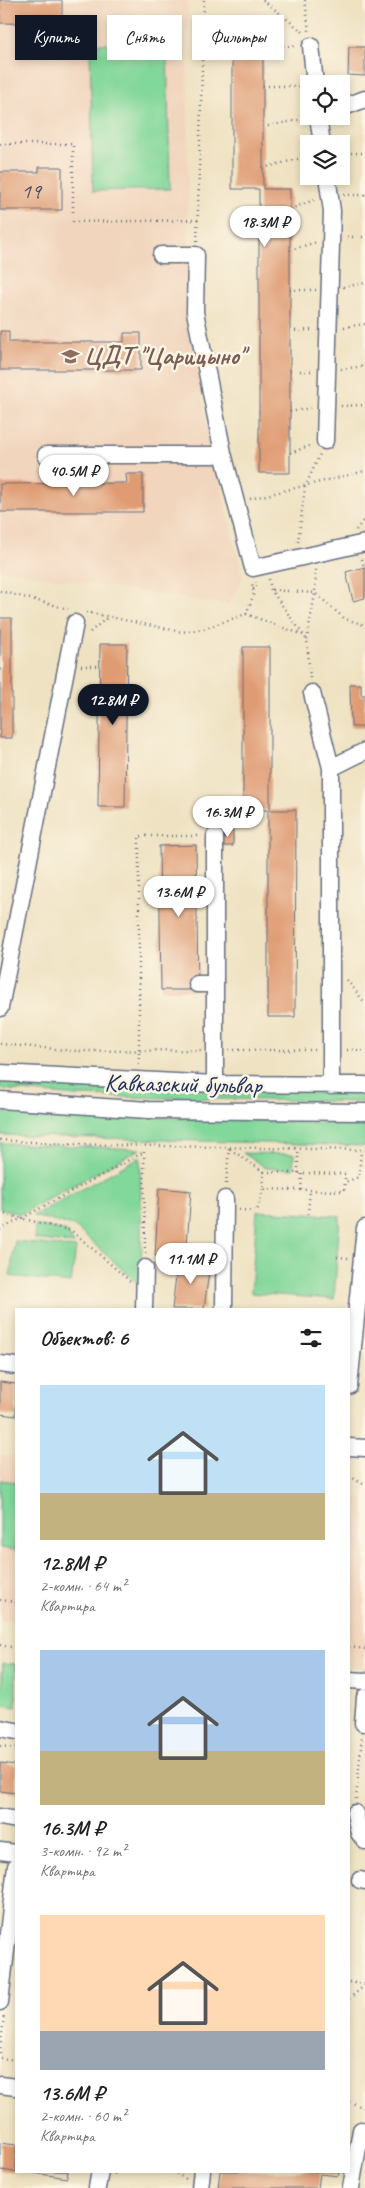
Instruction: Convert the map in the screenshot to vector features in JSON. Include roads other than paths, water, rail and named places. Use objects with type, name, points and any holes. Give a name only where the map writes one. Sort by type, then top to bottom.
[{"type":"street","points":[[311,46],[314,75]]},
{"type":"street","points":[[350,105],[365,99]]},
{"type":"street","points":[[325,441],[331,238],[328,185]]},
{"type":"street","points":[[161,256],[196,255],[195,312],[223,452],[253,568],[365,543]]},
{"type":"street","points":[[46,455],[214,454],[223,452]]},
{"type":"street","points":[[0,1008],[78,615]]},
{"type":"street","points":[[312,693],[331,768],[331,1086]]},
{"type":"street","points":[[331,768],[365,751]]},
{"type":"street","points":[[215,836],[215,1084]]},
{"type":"street","points":[[197,984],[215,984]]},
{"type":"street","name":"Кавказский бульвар","points":[[0,1073],[215,1084],[365,1085]]},
{"type":"street","name":"Кавказский бульвар","points":[[0,1100],[148,1110],[365,1112]]},
{"type":"street","points":[[224,1308],[232,1204]]},
{"type":"street","points":[[350,1379],[361,1304],[365,1228]]},
{"type":"street","points":[[144,1302],[145,1268]]},
{"type":"street","points":[[0,1364],[15,1366]]},
{"type":"street","points":[[350,1446],[365,1448]]},
{"type":"street","points":[[350,1680],[365,1681]]},
{"type":"street","points":[[363,1723],[365,1697]]},
{"type":"street","points":[[0,1728],[15,1731]]},
{"type":"street","points":[[355,1813],[359,1833],[365,1841]]},
{"type":"street","points":[[0,1817],[15,1820]]},
{"type":"street","points":[[0,1851],[15,1853]]},
{"type":"street","points":[[2,2008],[15,1876]]},
{"type":"street","points":[[0,2085],[15,2087]]},
{"type":"street","points":[[351,2188],[358,2130]]},
{"type":"street","points":[[97,2188],[100,2173]]},
{"type":"street","points":[[200,2188],[202,2173]]},
{"type":"place","name":"ЦДТ \"Царицыно\"","points":[[70,356]]}]
